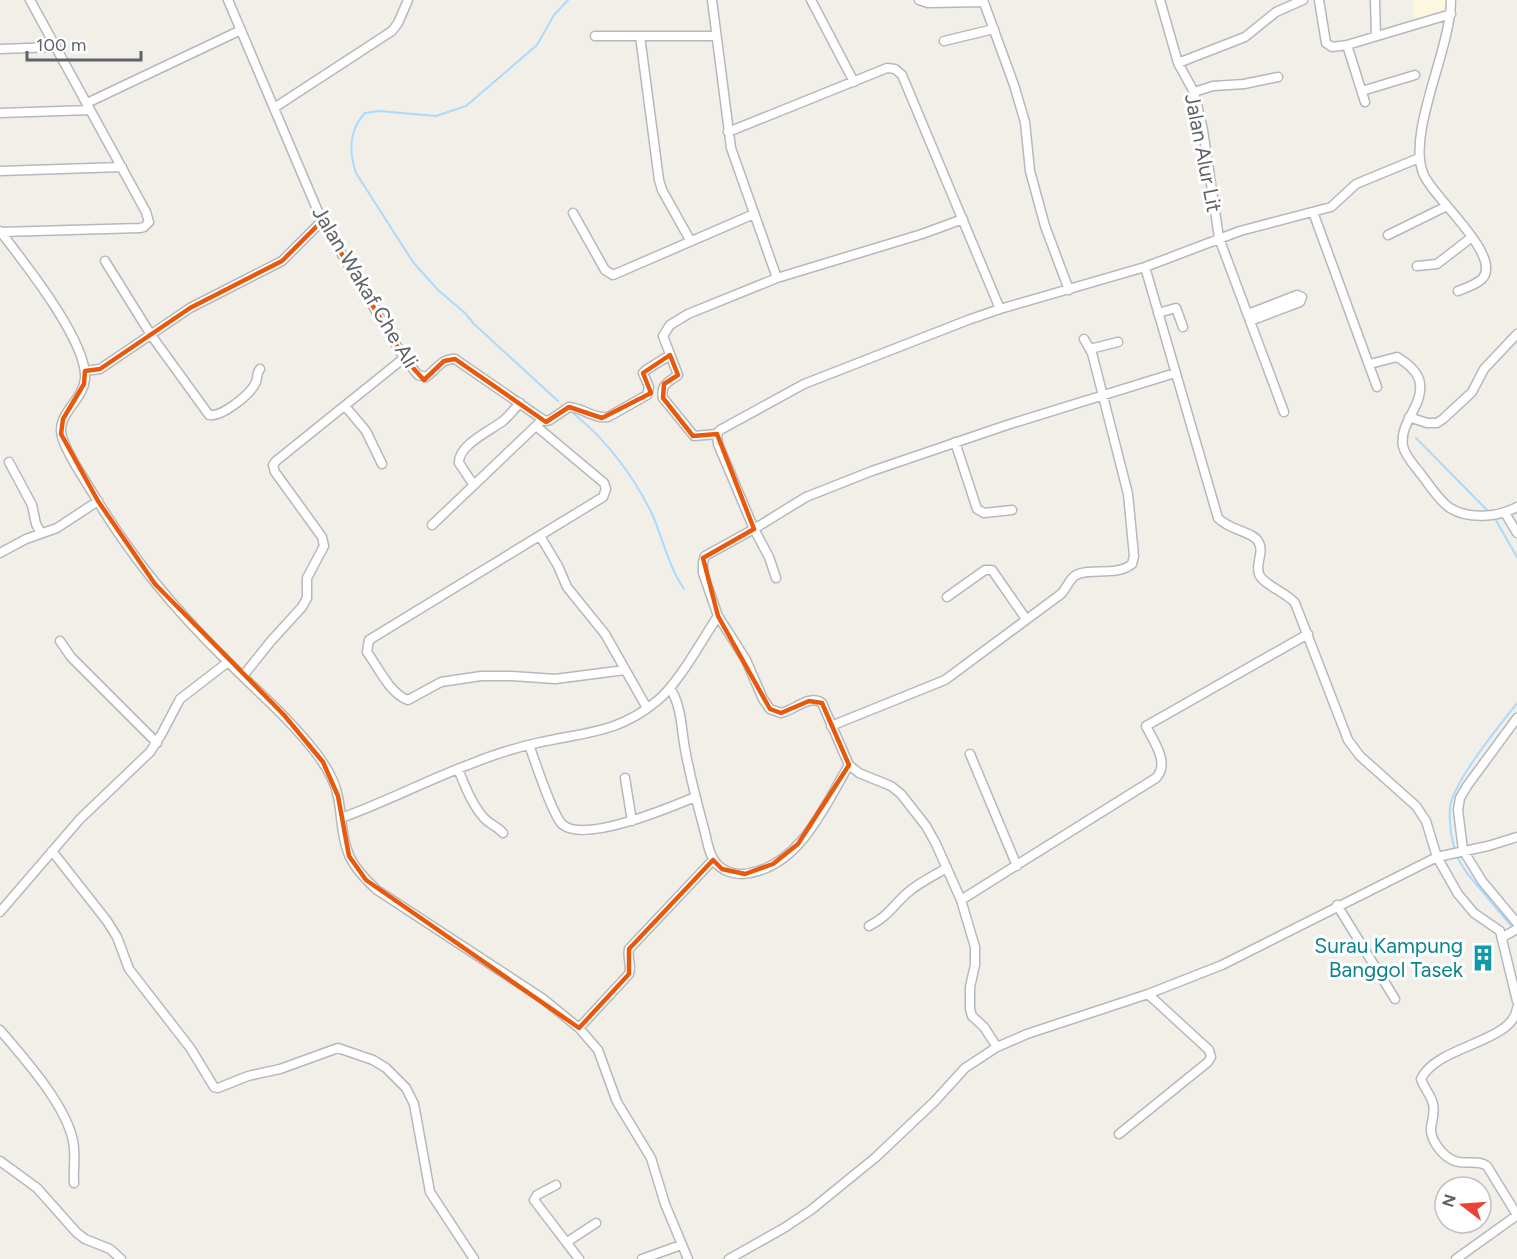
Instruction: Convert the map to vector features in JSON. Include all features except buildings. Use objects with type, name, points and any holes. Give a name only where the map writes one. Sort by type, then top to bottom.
[{"type":"street","points":[[0,231],[140,228],[149,222],[122,167],[30,0]]},
{"type":"street","name":"Jalan Wakaf Che Ali","points":[[228,0],[322,222],[404,358],[423,377],[429,376],[447,359],[455,359],[520,403],[604,483],[606,489],[603,496],[540,536]]},
{"type":"street","points":[[274,108],[392,31],[408,0]]},
{"type":"street","points":[[712,0],[730,148],[777,278]]},
{"type":"street","points":[[811,0],[854,82]]},
{"type":"street","points":[[919,0],[928,3],[983,1],[1014,85],[1024,122],[1030,171],[1044,226],[1069,290]]},
{"type":"street","name":"Jalan Alur Lit","points":[[1160,0],[1178,63],[1194,92],[1203,130],[1220,238],[1284,412]]},
{"type":"street","points":[[1178,63],[1245,37],[1275,12],[1303,0]]},
{"type":"street","points":[[1319,0],[1326,43],[1332,47],[1347,45],[1451,14]]},
{"type":"street","points":[[1376,0],[1376,36]]},
{"type":"street","points":[[1451,0],[1451,14],[1422,130],[1419,158],[1428,183],[1485,256],[1487,269],[1481,280],[1458,291]]},
{"type":"street","points":[[944,41],[994,29]]},
{"type":"street","points":[[0,113],[89,106],[241,30]]},
{"type":"street","points":[[595,36],[716,36]]},
{"type":"street","points":[[640,36],[659,180],[662,190],[690,240]]},
{"type":"street","points":[[1347,45],[1365,102]]},
{"type":"street","points":[[0,49],[56,47]]},
{"type":"street","points":[[728,132],[887,68],[891,67],[899,71],[1000,309]]},
{"type":"street","points":[[1362,91],[1415,75]]},
{"type":"street","points":[[1194,92],[1213,86],[1244,84],[1278,76]]},
{"type":"street","points":[[963,219],[922,234],[777,278],[688,314],[669,325],[663,336],[678,375],[664,384],[661,392],[663,398],[694,436],[717,434],[720,430],[804,384],[916,339],[1000,309],[1145,267],[1220,238],[1313,212],[1335,204],[1356,184],[1419,158]]},
{"type":"street","points":[[0,171],[122,167]]},
{"type":"street","points":[[1388,235],[1447,206]]},
{"type":"street","points":[[1313,212],[1377,387]]},
{"type":"street","points":[[573,213],[605,270],[613,275],[754,214]]},
{"type":"street","points":[[85,371],[100,369],[190,308],[282,261],[322,222]]},
{"type":"street","points":[[0,231],[40,284],[74,341],[85,371],[84,384],[63,419],[61,434],[70,454],[125,544],[155,584],[228,662],[284,715],[323,762],[338,796],[349,856],[372,885],[542,998],[579,1028],[598,1050],[617,1102],[651,1158],[664,1203],[688,1259]]},
{"type":"street","points":[[1417,266],[1437,264],[1472,237]]},
{"type":"street","points":[[105,261],[151,335],[209,416],[214,417],[223,413],[240,399],[255,385],[260,369]]},
{"type":"street","points":[[1145,267],[1174,374],[1218,518],[1224,525],[1258,540],[1261,549],[1259,575],[1295,603],[1348,740],[1360,756],[1416,806],[1426,820],[1438,856],[1468,907],[1506,936],[1517,1001]]},
{"type":"street","points":[[1298,295],[1302,297],[1300,302],[1249,317],[1298,295]]},
{"type":"street","points":[[1158,313],[1176,308],[1183,327]]},
{"type":"street","points":[[1409,417],[1427,423],[1437,423],[1443,419],[1472,392],[1484,369],[1517,334]]},
{"type":"street","points":[[831,726],[945,680],[1061,594],[1074,576],[1082,573],[1124,569],[1134,561],[1130,502],[1103,394],[1090,349],[1084,339]]},
{"type":"street","points":[[1090,349],[1118,342]]},
{"type":"street","points":[[432,525],[540,423],[550,420],[569,407],[580,409],[597,417],[608,417],[647,395],[649,387],[644,373],[670,355]]},
{"type":"street","points":[[1370,364],[1397,357],[1406,362],[1414,371],[1420,387],[1419,396],[1403,434],[1403,445],[1440,499],[1460,512],[1480,516],[1505,513],[1517,507]]},
{"type":"street","points":[[243,676],[302,607],[306,598],[307,578],[324,546],[322,537],[275,472],[273,465],[404,358]]},
{"type":"street","points":[[997,1047],[984,1027],[972,1016],[970,987],[975,965],[975,947],[961,900],[926,826],[901,794],[891,786],[859,773],[849,765],[822,703],[818,700],[809,701],[781,713],[770,709],[763,699],[746,660],[718,616],[703,573],[703,562],[705,556],[806,497],[824,489],[955,442],[1103,394],[1174,374]]},
{"type":"street","points":[[473,484],[459,463],[460,454],[476,439],[502,422],[520,403]]},
{"type":"street","points":[[345,406],[366,431],[382,464]]},
{"type":"street","points":[[717,434],[718,444],[753,529],[769,557],[776,578]]},
{"type":"street","points":[[955,442],[977,509],[984,513],[1011,510]]},
{"type":"street","points":[[9,462],[32,505],[36,524],[41,533]]},
{"type":"street","points":[[0,553],[68,522],[98,501]]},
{"type":"street","points":[[1505,513],[1517,533]]},
{"type":"street","points":[[625,670],[555,679],[480,676],[441,682],[408,700],[401,698],[394,690],[367,652],[369,640],[540,536],[558,566],[567,587],[605,634],[647,708]]},
{"type":"street","points":[[947,597],[985,570],[992,570],[1026,619]]},
{"type":"street","points":[[341,818],[371,808],[458,769],[529,745],[602,731],[647,708],[670,688],[718,616]]},
{"type":"street","points":[[961,900],[1160,774],[1163,761],[1146,726],[1308,634]]},
{"type":"street","points":[[60,641],[71,657],[156,743]]},
{"type":"street","points":[[0,912],[80,819],[150,752],[180,699],[228,662]]},
{"type":"street","points":[[670,688],[680,710],[684,746],[695,797],[713,860],[722,869],[738,874],[759,872],[798,844],[849,765]]},
{"type":"street","points":[[1517,718],[1467,786],[1460,798],[1458,810],[1462,850],[1482,881],[1517,923]]},
{"type":"street","points":[[529,745],[558,819],[564,825],[580,830],[632,821],[695,797]]},
{"type":"street","points":[[970,754],[998,816],[1017,866]]},
{"type":"street","points":[[458,769],[475,807],[503,834]]},
{"type":"street","points":[[625,778],[632,821]]},
{"type":"street","points":[[729,1259],[811,1210],[876,1156],[935,1101],[965,1068],[997,1047],[1065,1021],[1148,994],[1222,965],[1438,856],[1488,846],[1517,837]]},
{"type":"street","points":[[52,851],[107,921],[117,937],[129,969],[191,1049],[214,1087],[218,1088],[248,1076],[280,1069],[338,1048],[386,1068],[406,1088],[414,1104],[430,1192],[474,1259]]},
{"type":"street","points":[[579,1028],[629,974],[627,955],[629,949],[713,860]]},
{"type":"street","points":[[869,926],[883,918],[919,884],[947,868]]},
{"type":"street","points":[[1337,905],[1395,999]]},
{"type":"street","points":[[1506,936],[1517,929]]},
{"type":"street","points":[[1119,1134],[1208,1062],[1211,1057],[1209,1050],[1148,994]]},
{"type":"street","points":[[1456,1259],[1516,1216],[1487,1166],[1482,1162],[1455,1162],[1439,1148],[1431,1134],[1433,1103],[1421,1079],[1425,1071],[1451,1053],[1507,1027],[1516,1017],[1517,1008]]},
{"type":"street","points":[[0,1030],[23,1057],[60,1109],[73,1138],[74,1183]]},
{"type":"street","points":[[0,1161],[37,1188],[77,1233],[85,1239],[110,1249],[121,1259]]},
{"type":"street","points":[[556,1185],[537,1195],[534,1200],[579,1259]]},
{"type":"street","points":[[567,1242],[596,1223]]},
{"type":"street","points":[[642,1259],[681,1245]]},
{"type":"highlighted area","points":[[322,221],[404,358],[424,380],[444,361],[455,359],[546,422],[569,407],[602,418],[651,393],[643,373],[670,355],[678,375],[664,384],[663,398],[693,436],[717,434],[754,529],[703,558],[718,616],[770,709],[781,713],[809,701],[822,703],[849,765],[798,844],[773,864],[745,874],[722,869],[713,860],[629,949],[629,974],[579,1028],[366,880],[349,856],[338,796],[323,762],[284,715],[155,584],[98,501],[61,434],[63,419],[84,384],[85,371],[100,369],[190,308],[282,261]]},
{"type":"shaded area","points":[[1414,0],[1457,0],[1456,7],[1414,20]]},
{"type":"waterway","points":[[558,401],[438,290],[413,262],[356,173],[352,157],[352,142],[356,127],[365,113],[379,111],[436,116],[466,106],[537,45],[554,15],[568,0]]},
{"type":"waterway","points":[[574,414],[609,448],[638,488],[653,516],[670,563],[684,589]]},
{"type":"waterway","points":[[1416,438],[1490,513]]},
{"type":"waterway","points":[[1494,517],[1517,557]]},
{"type":"waterway","points":[[1455,850],[1450,819],[1453,797],[1478,754],[1517,703]]},
{"type":"waterway","points":[[1456,855],[1466,872],[1513,928]]},
{"type":"place","name":"Surau Kampung Banggol Tasek","points":[[1483,958]]}]
